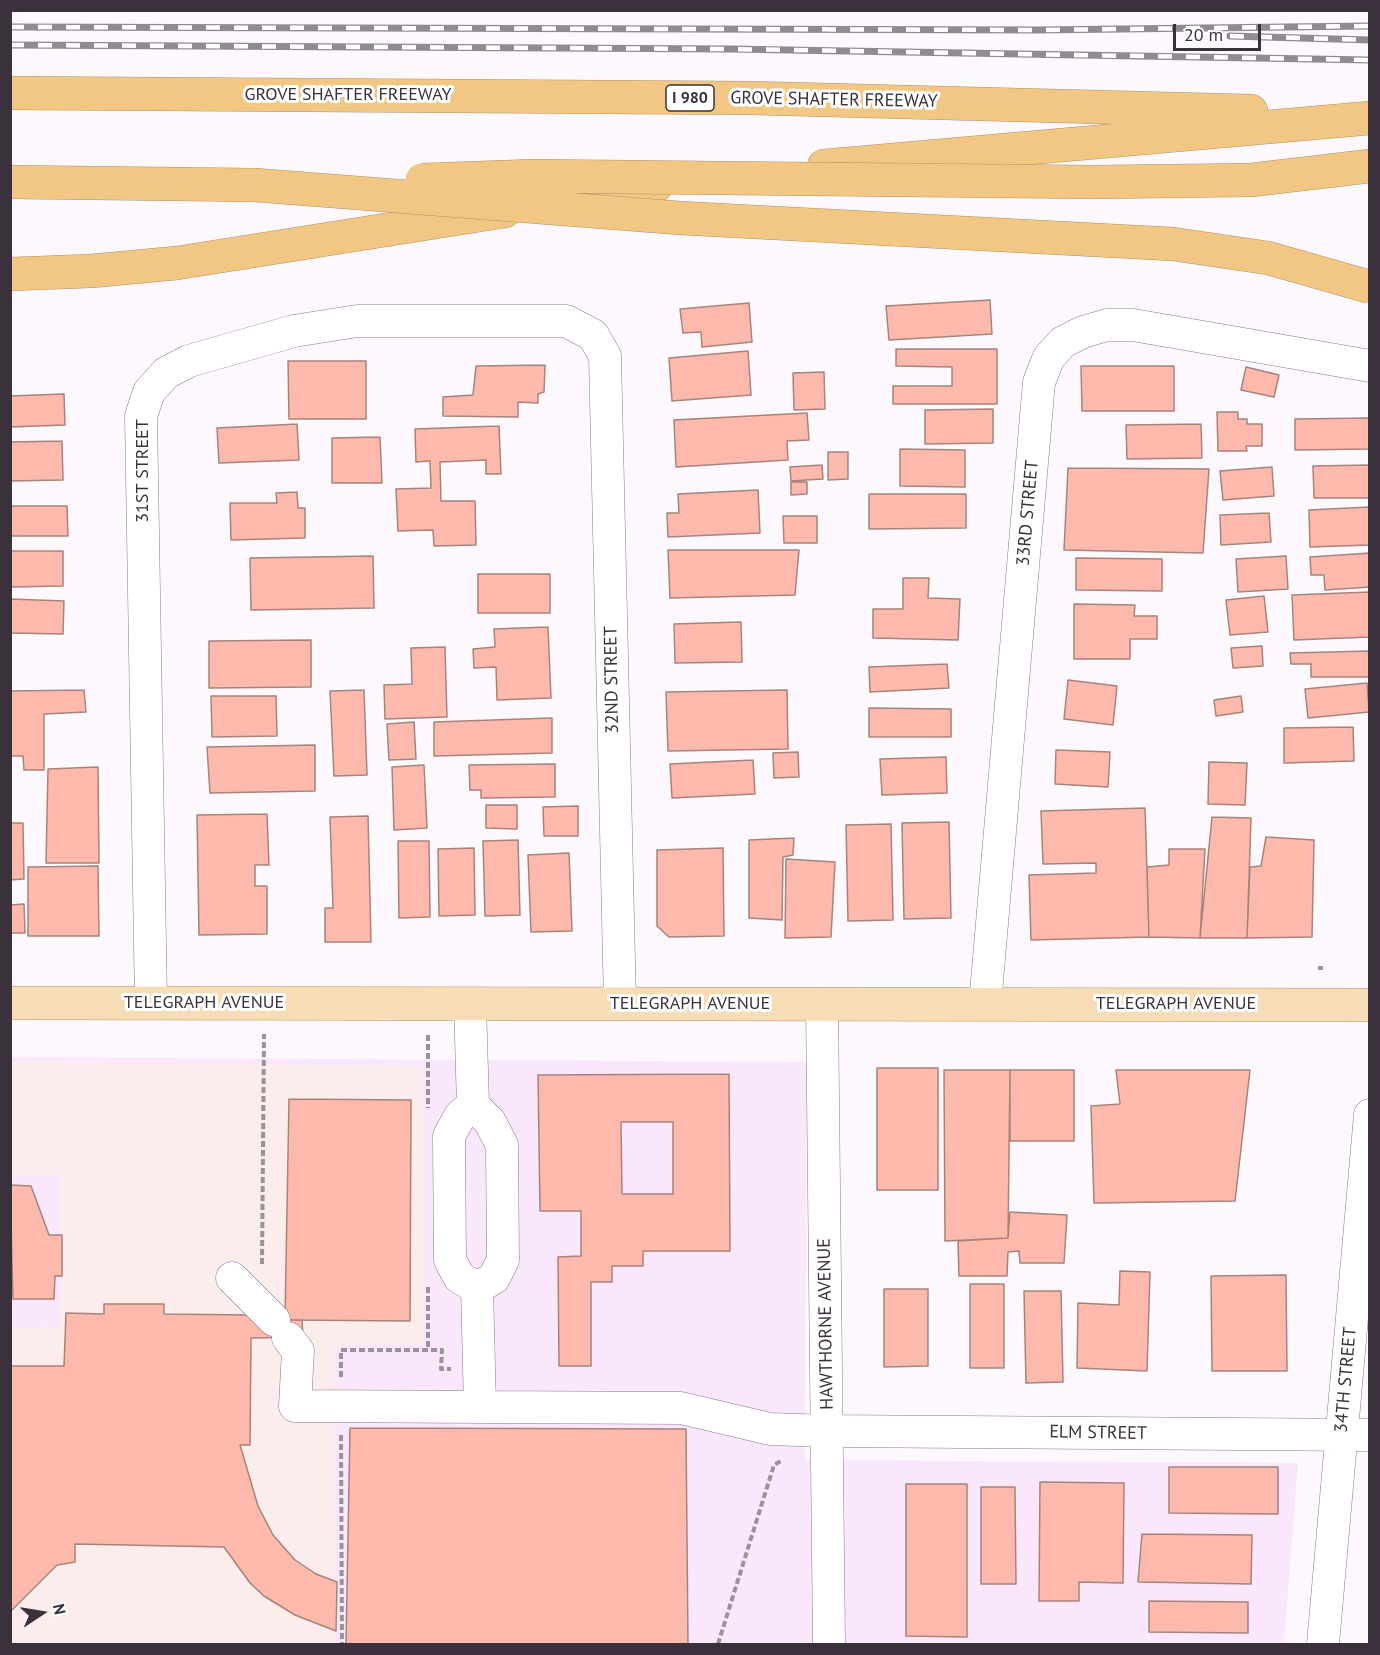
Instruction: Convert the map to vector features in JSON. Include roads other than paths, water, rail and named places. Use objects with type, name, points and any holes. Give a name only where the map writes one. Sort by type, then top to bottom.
[{"type":"highway","name":"GROVE SHAFTER FREEWAY","points":[[10,93],[751,98],[1370,116]]},
{"type":"highway","points":[[10,274],[92,271],[177,262],[656,186],[804,168],[938,158],[1370,116]]},
{"type":"highway","points":[[255,185],[533,176],[1198,183],[1282,178],[1370,166]]},
{"type":"highway","points":[[10,182],[255,185],[680,218],[1173,244],[1268,258],[1370,287]]},
{"type":"main road","name":"TELEGRAPH AVENUE","points":[[10,1003],[1370,1005]]},
{"type":"street","name":"31ST STREET","points":[[151,1003],[141,416],[149,392],[166,373],[189,361],[294,331],[357,321],[566,321],[593,335],[605,356]]},
{"type":"street","name":"33RD STREET","points":[[985,1004],[1039,382],[1049,357],[1063,342],[1083,332],[1107,325],[1133,325],[1370,366]]},
{"type":"street","name":"32ND STREET","points":[[605,356],[620,1004]]},
{"type":"street","points":[[470,1004],[473,1105],[490,1122],[502,1145],[503,1260],[494,1278],[477,1288]]},
{"type":"street","name":"HAWTHORNE AVENUE","points":[[822,1004],[829,1644]]},
{"type":"street","points":[[473,1105],[460,1116],[449,1136],[450,1260],[459,1276],[477,1288]]},
{"type":"street","name":"34TH STREET","points":[[1323,1644],[1355,1435],[1370,1115]]},
{"type":"street","name":"ELM STREET","points":[[232,1278],[281,1329],[298,1351],[295,1406],[681,1408],[770,1429],[827,1431],[1355,1435]]},
{"type":"street","points":[[477,1288],[480,1406]]},
{"type":"railway","points":[[10,27],[1038,30],[1370,26]]},
{"type":"railway","points":[[1230,36],[1370,40]]},
{"type":"railway","points":[[10,45],[730,49],[1370,60]]}]
